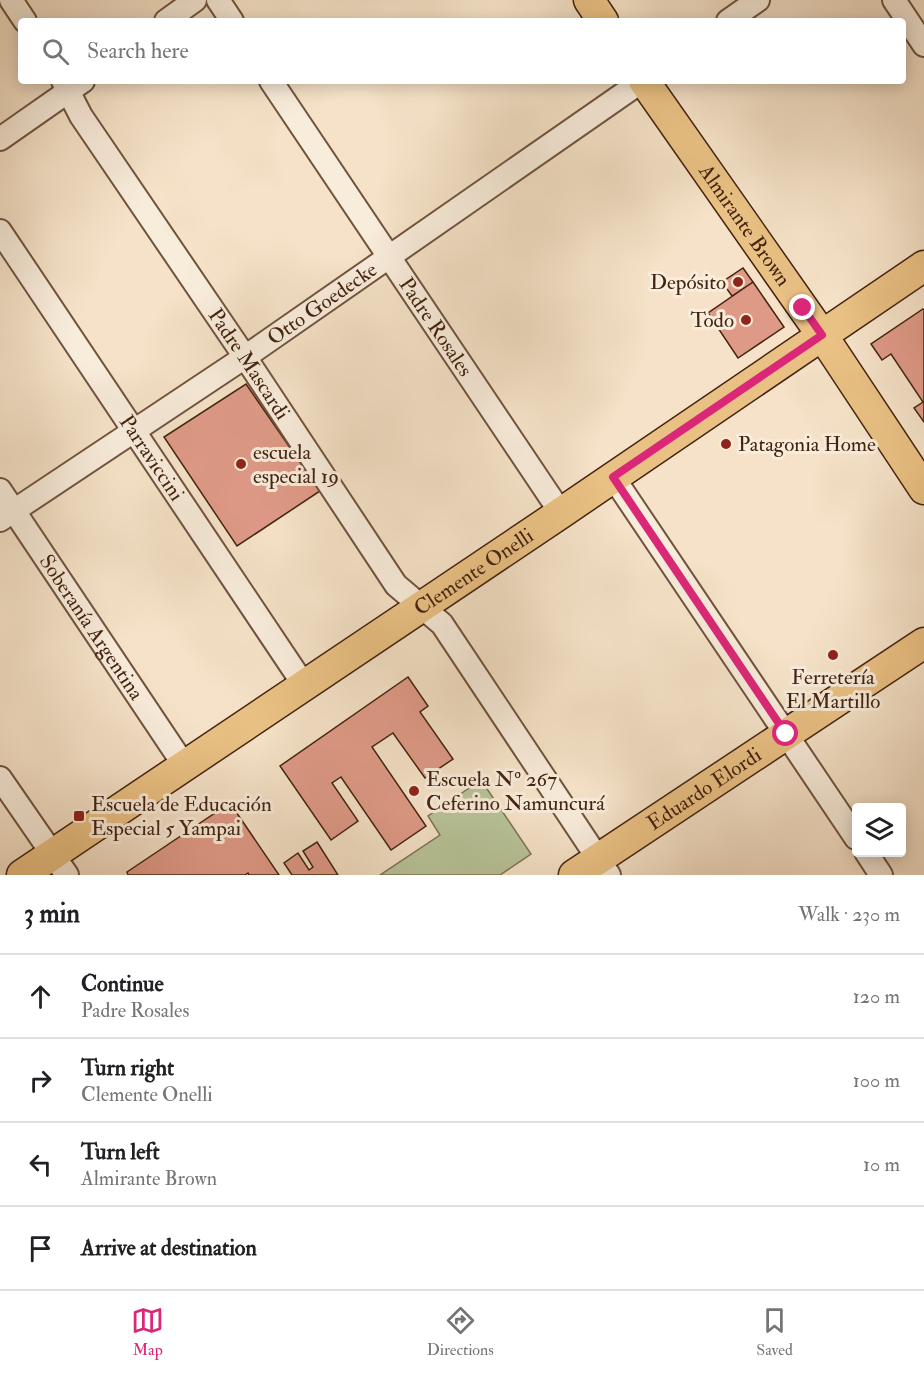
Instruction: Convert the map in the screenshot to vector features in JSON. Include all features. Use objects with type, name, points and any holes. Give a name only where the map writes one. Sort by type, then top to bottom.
[{"type":"main road","points":[[589,0],[601,18]]},
{"type":"main road","name":"Almirante Brown","points":[[645,84],[822,335],[924,489]]},
{"type":"main road","name":"Clemente Onelli","points":[[22,875],[60,865],[184,765],[561,513],[924,266]]},
{"type":"main road","name":"Eduardo Elordi","points":[[594,869],[786,734],[924,643]]},
{"type":"street","points":[[11,0],[23,18]]},
{"type":"street","points":[[170,18],[195,0]]},
{"type":"street","points":[[218,0],[230,18]]},
{"type":"street","points":[[732,18],[758,0]]},
{"type":"street","points":[[894,0],[924,45]]},
{"type":"street","name":"Padre Rosales","points":[[274,84],[561,513]]},
{"type":"street","name":"Otto Goedecke","points":[[7,515],[245,357],[639,84]]},
{"type":"street","points":[[0,139],[71,85]]},
{"type":"street","name":"Padre Mascardi","points":[[71,85],[81,116],[396,585],[442,624],[594,869]]},
{"type":"street","name":"Parraviccini","points":[[0,231],[304,685]]},
{"type":"street","points":[[613,477],[852,832]]},
{"type":"street","name":"Soberanía Argentina","points":[[0,490],[7,515],[184,765]]},
{"type":"street","points":[[0,778],[60,865]]},
{"type":"street","points":[[869,857],[881,875]]},
{"type":"green space","points":[[481,780],[531,854],[500,875],[380,875],[440,835],[428,816]]},
{"type":"building","name":"Depósito","points":[[743,268],[753,282],[732,296],[722,282]]},
{"type":"building","name":"Todo","points":[[753,282],[784,327],[738,358],[708,313]]},
{"type":"building","points":[[923,309],[924,422],[914,408],[923,402],[891,354],[882,360],[871,344]]},
{"type":"building","name":"escuela especial 19","points":[[246,384],[320,491],[237,546],[164,437]]},
{"type":"building","points":[[408,677],[428,706],[420,712],[453,759],[425,778],[393,733],[372,747],[426,826],[391,850],[341,777],[332,783],[358,821],[331,840],[280,766]]},
{"type":"building","points":[[230,803],[279,875],[249,875],[248,873],[245,875],[128,875],[127,872]]},
{"type":"building","points":[[317,842],[338,875],[292,875],[284,863],[298,853],[309,870],[313,867],[303,851]]},
{"type":"place","name":"Depósito","points":[[738,282]]},
{"type":"place","name":"Todo","points":[[746,320]]},
{"type":"place","name":"Patagonia Home","points":[[726,444]]},
{"type":"place","name":"escuela especial 19","points":[[241,464]]},
{"type":"place","name":"Ferretería El Martillo","points":[[833,655]]},
{"type":"place","name":"Escuela Nº 267 Ceferino Namuncurá","points":[[414,791]]},
{"type":"place","name":"Escuela de Educación Especial 5 Yampai","points":[[79,816]]},
{"type":"route","points":[[786,734],[613,477],[822,335],[803,308]]}]
